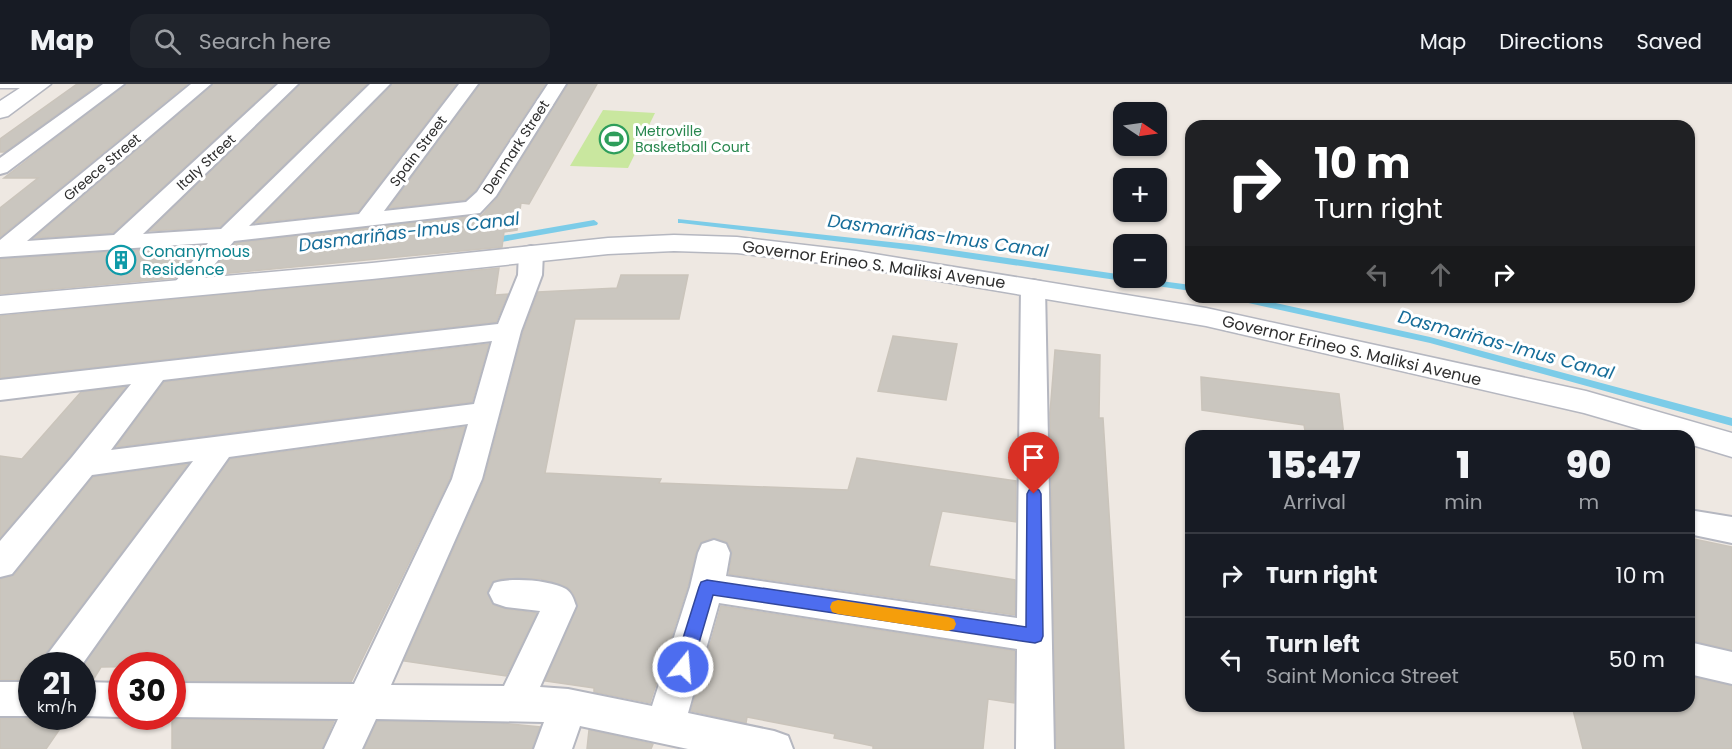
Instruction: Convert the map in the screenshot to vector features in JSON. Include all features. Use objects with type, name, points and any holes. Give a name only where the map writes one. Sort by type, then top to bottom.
[{"type":"main road","points":[[0,111],[39,85]]},
{"type":"main road","name":"Governor Erineo S. Maliksi Avenue","points":[[0,305],[619,245],[674,243],[737,245],[856,259],[1033,286],[1206,318],[1586,402],[1681,430]]},
{"type":"main road","name":"Governor Erineo S. Maliksi Avenue","points":[[1695,434],[1732,445]]},
{"type":"street","points":[[0,168],[116,84]]},
{"type":"street","name":"Greece Street","points":[[1,250],[202,84]]},
{"type":"street","name":"Italy Street","points":[[122,241],[289,84]]},
{"type":"street","points":[[182,288],[228,235],[381,84]]},
{"type":"street","name":"Spain Street","points":[[367,219],[469,84]]},
{"type":"street","name":"Denmark Street","points":[[367,219],[472,208],[485,196],[557,84]]},
{"type":"street","points":[[1,250],[228,235],[367,219]]},
{"type":"street","points":[[342,749],[467,479],[508,331],[530,275],[531,253]]},
{"type":"street","points":[[1033,286],[1035,749]]},
{"type":"street","points":[[0,390],[508,331]]},
{"type":"street","points":[[0,564],[83,465],[155,372]]},
{"type":"street","points":[[83,465],[486,412]]},
{"type":"street","points":[[70,652],[219,448]]},
{"type":"street","points":[[1695,523],[1732,530]]},
{"type":"street","points":[[666,726],[707,587],[714,553]]},
{"type":"street","points":[[707,587],[1035,636]]},
{"type":"street","points":[[506,593],[551,598],[557,601],[559,606],[515,704]]},
{"type":"street","points":[[1695,659],[1732,668]]},
{"type":"street","points":[[0,699],[18,699]]},
{"type":"street","points":[[186,700],[568,706],[774,749]]},
{"type":"street","points":[[552,749],[568,706]]},
{"type":"lane","points":[[0,85],[39,85]]},
{"type":"green space","name":"Metroville Basketball Court","points":[[603,110],[655,113],[628,168],[570,166]]},
{"type":"building","points":[[77,84],[99,84],[5,152],[0,152],[0,139]]},
{"type":"building","points":[[126,84],[187,84],[0,237],[0,208],[38,178],[4,178]]},
{"type":"building","points":[[213,84],[275,84],[113,233],[34,238]]},
{"type":"building","points":[[300,84],[367,84],[220,227],[149,231]]},
{"type":"building","points":[[392,84],[456,84],[358,212],[255,223]]},
{"type":"building","points":[[480,84],[545,84],[475,191],[465,200],[389,208]]},
{"type":"building","points":[[568,84],[597,84],[529,204],[521,203],[517,230],[504,232],[502,247],[209,275],[235,243],[482,215],[498,197]]},
{"type":"building","points":[[203,246],[175,278],[0,294],[0,259]]},
{"type":"building","points":[[499,268],[495,295],[508,294],[496,322],[0,378],[0,316]]},
{"type":"building","points":[[621,275],[688,275],[679,319],[575,319],[545,473],[661,479],[659,483],[848,490],[857,458],[1016,481],[1016,522],[942,511],[929,566],[1015,580],[1015,615],[729,574],[732,552],[727,542],[713,538],[701,542],[696,552],[688,586],[650,703],[594,692],[594,688],[545,681],[578,605],[573,593],[567,587],[541,579],[501,579],[492,582],[487,592],[493,605],[537,613],[506,676],[404,661],[484,480],[523,332],[538,292],[617,288]]},
{"type":"building","points":[[893,336],[957,344],[946,400],[878,391]]},
{"type":"building","points":[[489,344],[472,402],[116,447],[164,382]]},
{"type":"building","points":[[1055,350],[1100,355],[1099,418],[1103,418],[1124,749],[1056,749],[1050,413]]},
{"type":"building","points":[[1201,377],[1339,394],[1343,430],[1305,430],[1304,425],[1202,410]]},
{"type":"building","points":[[126,387],[0,538],[0,456],[22,459],[81,392]]},
{"type":"building","points":[[465,427],[450,478],[351,682],[186,681],[186,652],[108,652],[108,667],[101,667],[96,675],[96,652],[93,652],[230,459]]},
{"type":"building","points":[[188,464],[47,652],[18,652],[18,680],[0,680],[0,579],[14,575],[93,477]]},
{"type":"building","points":[[1695,539],[1732,547],[1732,650],[1695,641]]},
{"type":"building","points":[[721,606],[1015,651],[1014,703],[988,699],[983,749],[873,749],[873,746],[834,738],[835,734],[747,717],[746,723],[691,711]]},
{"type":"building","points":[[1695,677],[1732,686],[1732,749],[1583,749],[1574,712],[1695,712]]},
{"type":"building","points":[[0,718],[18,718],[18,730],[59,730],[46,749],[0,749]]},
{"type":"building","points":[[186,719],[334,721],[322,749],[172,749],[172,730],[186,730]]},
{"type":"building","points":[[377,721],[499,723],[540,727],[532,749],[364,749]]},
{"type":"building","points":[[589,730],[653,744],[651,749],[587,749]]},
{"type":"waterway","name":"Dasmariñas-Imus Canal","points":[[681,221],[918,248],[1185,287]]},
{"type":"waterway","name":"Dasmariñas-Imus Canal","points":[[490,241],[594,223]]},
{"type":"waterway","name":"Dasmariñas-Imus Canal","points":[[1262,303],[1430,340],[1732,422]]},
{"type":"slow traffic","points":[[838,607],[948,624]]},
{"type":"place","name":"Metroville Basketball Court","points":[[614,139]]},
{"type":"place","name":"Conanymous Residence","points":[[121,260]]},
{"type":"route","points":[[683,667],[707,587],[1035,636],[1034,494]]}]
